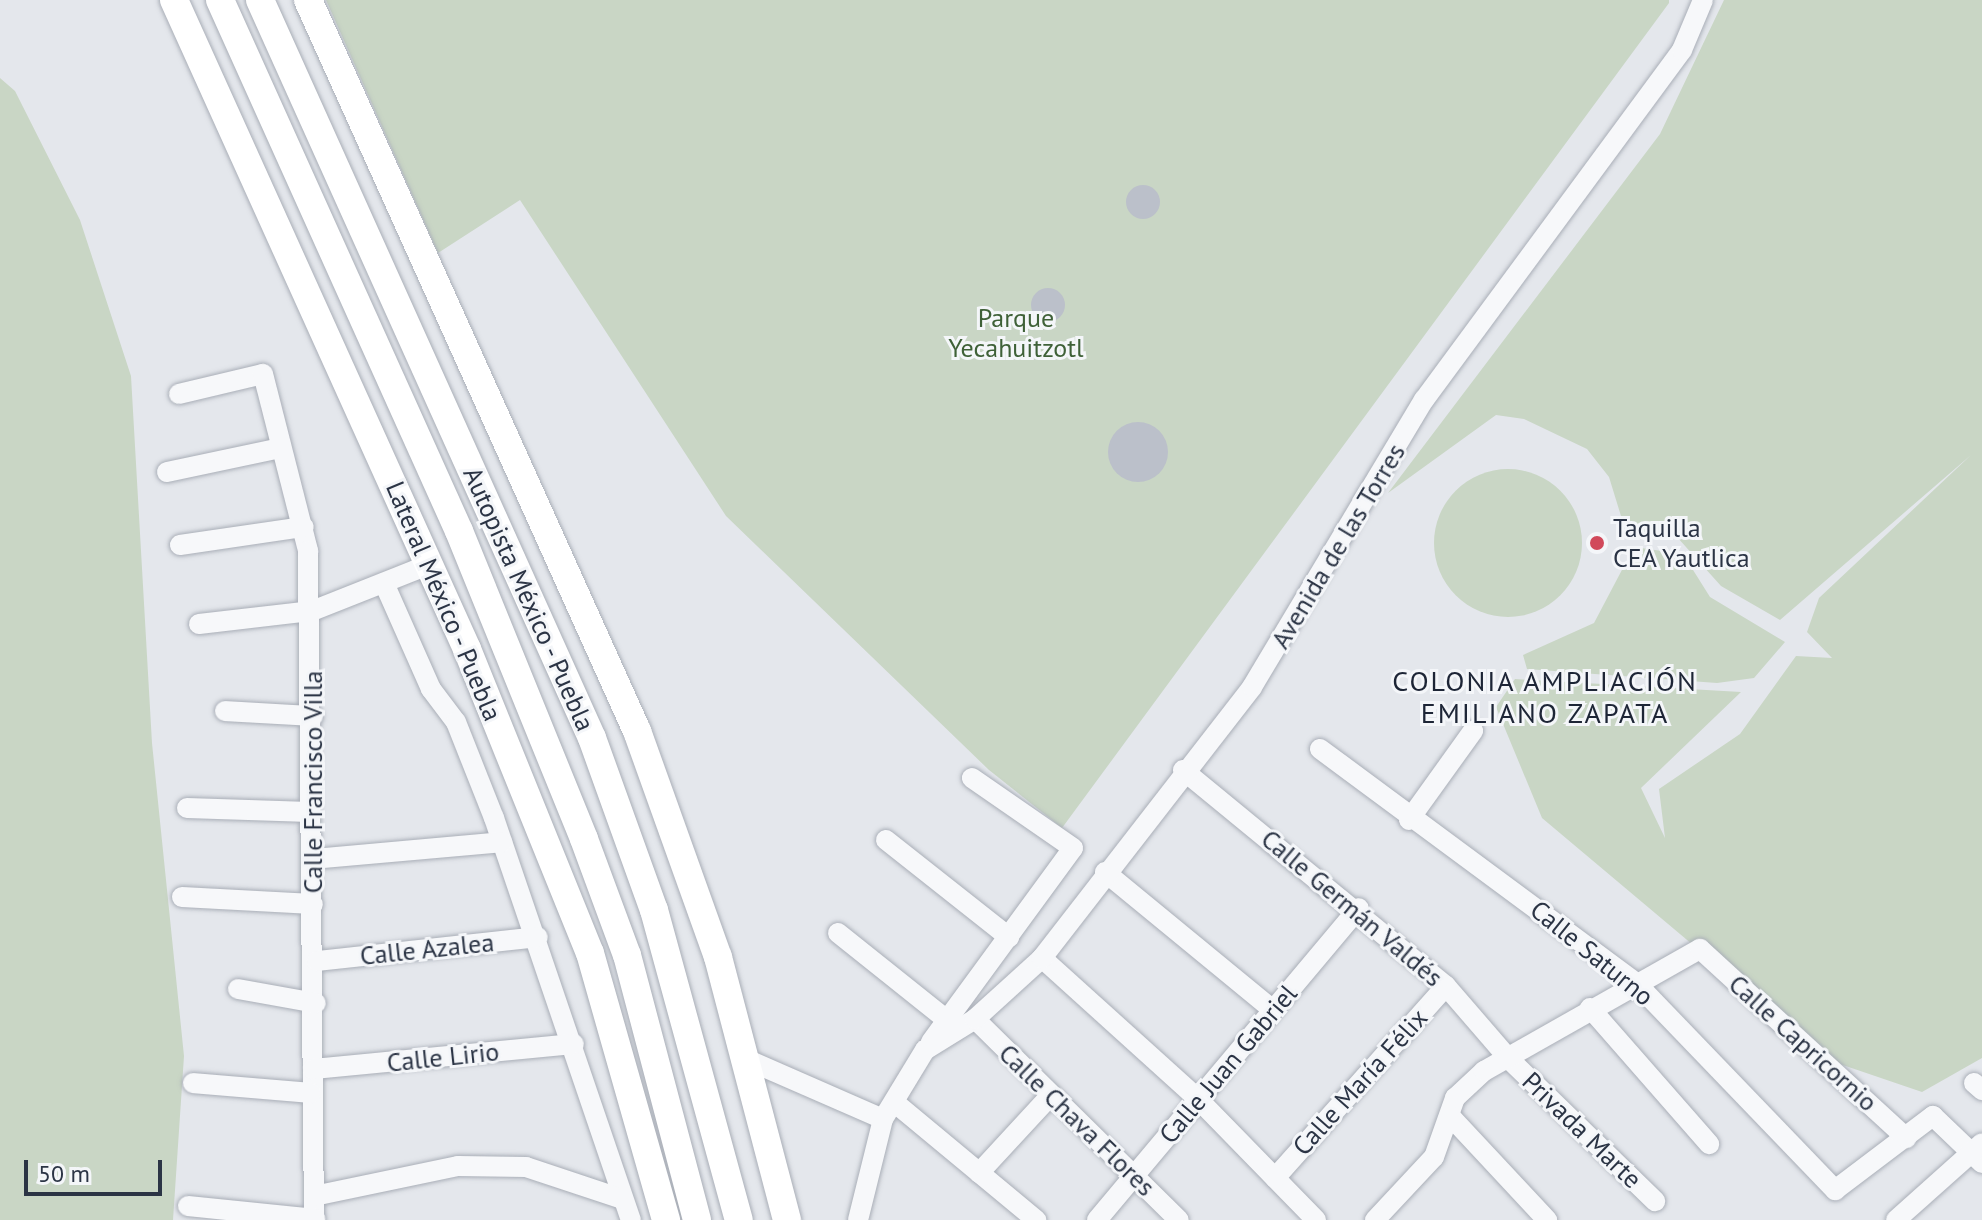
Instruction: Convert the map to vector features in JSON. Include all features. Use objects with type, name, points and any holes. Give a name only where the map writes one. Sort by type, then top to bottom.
[{"type":"highway","name":"Lateral México - Puebla","points":[[174,0],[431,564],[590,953],[666,1220]]},
{"type":"highway","name":"Autopista México - Puebla","points":[[220,0],[459,531],[584,839],[627,955],[697,1220]]},
{"type":"highway","name":"Autopista México - Puebla","points":[[260,0],[592,738],[654,910],[739,1220]]},
{"type":"highway","points":[[308,0],[637,731],[751,1073],[787,1220]]},
{"type":"street","name":"Avenida de las Torres","points":[[925,1050],[975,1019],[1042,958],[1183,770],[1252,687],[1306,604],[1424,400],[1682,50],[1703,0]]},
{"type":"street","name":"Calle Francisco Villa","points":[[179,394],[263,374],[304,527],[312,611],[310,812],[317,961],[311,1093],[314,1219]]},
{"type":"street","points":[[167,472],[281,448]]},
{"type":"street","points":[[180,545],[304,527]]},
{"type":"street","points":[[199,624],[312,611],[431,564]]},
{"type":"street","points":[[384,583],[431,689],[456,722],[538,937],[631,1220]]},
{"type":"street","points":[[225,711],[313,716]]},
{"type":"street","points":[[1409,820],[1473,731]]},
{"type":"street","name":"Calle Saturno","points":[[1320,749],[1409,820],[1635,982],[1835,1190],[1906,1138]]},
{"type":"street","name":"Calle Germán Valdés","points":[[1183,770],[1359,908],[1446,986],[1509,1059]]},
{"type":"street","name":"Avenida de las Torres","points":[[858,1220],[889,1110],[925,1050],[1073,848],[972,778]]},
{"type":"street","points":[[187,808],[310,812]]},
{"type":"street","points":[[886,840],[1009,937]]},
{"type":"street","points":[[313,859],[502,842]]},
{"type":"street","points":[[1105,872],[1273,1010]]},
{"type":"street","points":[[182,897],[313,904]]},
{"type":"street","name":"Calle Juan Gabriel","points":[[1097,1220],[1359,908]]},
{"type":"street","points":[[838,933],[947,1020]]},
{"type":"street","name":"Calle Azalea","points":[[317,961],[538,937]]},
{"type":"street","name":"Calle Capricornio","points":[[1635,982],[1700,949],[1906,1138]]},
{"type":"street","points":[[1042,958],[1198,1099],[1316,1220]]},
{"type":"street","points":[[1375,1220],[1434,1157],[1451,1117],[1455,1098],[1509,1059],[1635,982]]},
{"type":"street","name":"Calle María Félix","points":[[1275,1178],[1446,986]]},
{"type":"street","points":[[238,989],[316,1003]]},
{"type":"street","points":[[1590,1008],[1709,1144]]},
{"type":"street","name":"Calle Chava Flores","points":[[975,1019],[1179,1220]]},
{"type":"street","name":"Calle Lirio","points":[[313,1069],[574,1044]]},
{"type":"street","name":"Privada Marte","points":[[1509,1059],[1655,1201]]},
{"type":"street","points":[[751,1073],[803,1084],[889,1110],[979,1173],[1033,1219]]},
{"type":"street","points":[[193,1083],[311,1093]]},
{"type":"street","points":[[979,1173],[1051,1095]]},
{"type":"street","points":[[1896,1220],[1978,1153],[1933,1116],[1906,1138]]},
{"type":"street","points":[[1451,1117],[1547,1220]]},
{"type":"street","points":[[314,1196],[458,1166],[526,1167],[622,1199]]},
{"type":"street","points":[[188,1206],[314,1219]]},
{"type":"green space","name":"Parque Yecahuitzotl","points":[[326,0],[1669,0],[1669,3],[1062,828],[989,770],[726,516],[520,200],[438,253]]},
{"type":"green space","points":[[1724,0],[1982,0],[1982,1058],[1922,1092],[1831,1061],[1542,818],[1496,707],[1515,679],[1741,692],[1641,788],[1665,838],[1659,789],[1740,734],[1796,656],[1832,658],[1807,632],[1819,598],[1971,455],[1780,620],[1721,586],[1677,537],[1625,529],[1609,477],[1587,449],[1524,419],[1496,415],[1388,493],[1660,134]]},
{"type":"green space","points":[[0,78],[15,91],[80,220],[131,376],[152,743],[184,1056],[173,1220],[0,1220]]},
{"type":"green space","points":[[1508,469],[1536,475],[1560,491],[1576,515],[1582,543],[1576,571],[1560,595],[1536,611],[1508,617],[1480,611],[1456,595],[1440,571],[1434,543],[1440,515],[1456,491],[1480,475]]},
{"type":"green space","points":[[1634,547],[1683,554],[1710,597],[1785,642],[1754,678],[1717,683],[1527,669],[1523,655],[1594,623]]},
{"type":"building","points":[[1143,185],[1155,190],[1160,202],[1155,214],[1143,219],[1131,214],[1126,202],[1131,190]]},
{"type":"building","points":[[1048,288],[1060,293],[1065,305],[1060,317],[1048,322],[1036,317],[1031,305],[1036,293]]},
{"type":"building","points":[[1138,422],[1149,424],[1159,431],[1166,441],[1166,463],[1159,473],[1149,480],[1138,482],[1127,480],[1117,473],[1110,463],[1108,452],[1110,441],[1117,431],[1127,424]]},
{"type":"place","name":"Taquilla CEA Yautlica","points":[[1597,543]]},
{"type":"district","name":"COLONIA AMPLIACIÓN EMILIANO ZAPATA","points":[[1545,697]]}]
